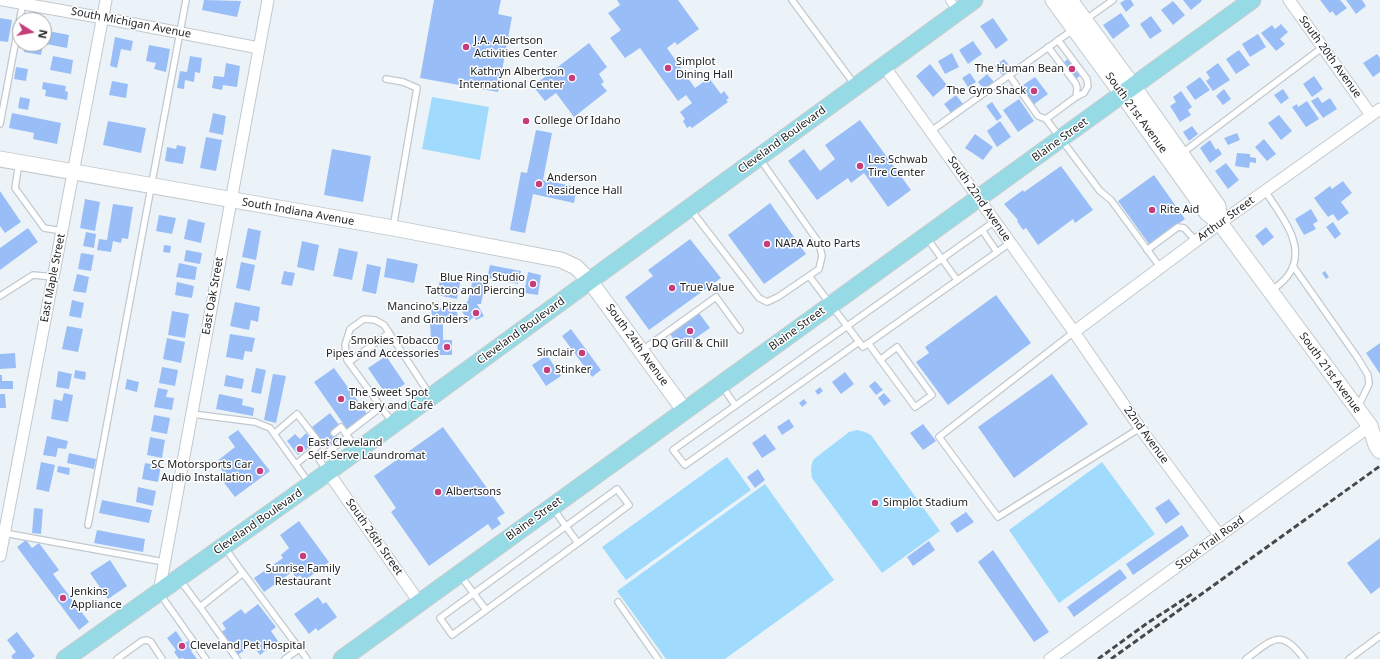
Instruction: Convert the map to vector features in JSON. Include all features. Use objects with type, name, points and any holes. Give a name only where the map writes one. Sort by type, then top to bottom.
[{"type":"main road","name":"Cleveland Boulevard","points":[[65,659],[310,485],[324,466],[351,440],[393,424],[884,66],[954,6],[974,0]]},
{"type":"main road","name":"South 21st Avenue","points":[[1053,0],[1080,24],[1128,90],[1207,213],[1220,223],[1357,409],[1375,429],[1376,445],[1380,451]]},
{"type":"main road","name":"South 21st Avenue","points":[[1070,0],[1080,24]]},
{"type":"main road","name":"Blaine Street","points":[[347,658],[420,602],[684,410],[926,237],[1252,0]]},
{"type":"main road","name":"South 21st Avenue","points":[[1128,90],[1181,154],[1218,206],[1220,223]]},
{"type":"main road","name":"South Indiana Avenue","points":[[0,159],[393,228],[561,260],[576,267],[590,281]]},
{"type":"main road","name":"South 24th Avenue","points":[[590,281],[684,410]]},
{"type":"street","name":"South Michigan Avenue","points":[[3,0],[23,2],[259,48]]},
{"type":"street","name":"East Maple Street","points":[[0,556],[106,0]]},
{"type":"street","name":"East Oak Street","points":[[159,592],[268,0]]},
{"type":"street","name":"South 20th Avenue","points":[[1289,0],[1323,47],[1376,112]]},
{"type":"street","name":"South 22nd Avenue","points":[[884,66],[1074,332]]},
{"type":"street","name":"Arthur Street","points":[[1074,332],[1220,223],[1376,112]]},
{"type":"street","name":"22nd Avenue","points":[[1074,332],[1140,428],[1220,536]]},
{"type":"street","name":"Stock Trail Road","points":[[1050,659],[1220,536],[1375,429]]},
{"type":"street","name":"South 26th Street","points":[[324,466],[420,602]]},
{"type":"lane","points":[[88,525],[186,0]]},
{"type":"lane","points":[[792,0],[856,86]]},
{"type":"lane","points":[[931,132],[1113,0]]},
{"type":"lane","points":[[0,124],[23,2]]},
{"type":"lane","points":[[1046,119],[1086,90],[1087,79],[1058,40]]},
{"type":"lane","points":[[1048,47],[1076,84],[1076,97]]},
{"type":"lane","points":[[1181,154],[1323,47]]},
{"type":"lane","points":[[1009,75],[1038,116],[1046,119],[1100,191],[1111,200],[1160,267]]},
{"type":"lane","points":[[386,79],[403,82],[417,88],[393,228]]},
{"type":"lane","points":[[689,208],[759,298],[767,302],[778,297],[819,269],[822,256],[819,243],[758,157]]},
{"type":"lane","points":[[19,163],[15,188],[44,228],[62,231]]},
{"type":"lane","points":[[1265,191],[1293,237],[1296,250],[1295,262],[1289,274],[1270,291]]},
{"type":"lane","points":[[859,342],[684,465],[673,450],[995,221]]},
{"type":"lane","points":[[1147,250],[1178,227],[1184,228],[1196,241]]},
{"type":"lane","points":[[982,230],[997,252]]},
{"type":"lane","points":[[926,237],[957,280]]},
{"type":"lane","points":[[809,276],[863,347],[1010,243]]},
{"type":"lane","points":[[1293,266],[1368,374],[1369,384],[1357,409]]},
{"type":"lane","points":[[0,296],[33,276],[54,277]]},
{"type":"lane","points":[[641,351],[716,297],[740,330]]},
{"type":"lane","points":[[393,424],[347,360],[345,345],[350,329],[364,319],[375,320],[384,325],[431,397]]},
{"type":"lane","points":[[1074,332],[939,437],[998,517],[1140,428]]},
{"type":"lane","points":[[349,362],[389,333]]},
{"type":"lane","points":[[868,343],[880,360],[914,407],[932,395],[897,347],[880,360]]},
{"type":"lane","points":[[721,384],[736,405]]},
{"type":"lane","points":[[334,433],[341,427],[351,440],[381,407]]},
{"type":"lane","points":[[192,414],[255,422],[270,428],[310,485]]},
{"type":"lane","points":[[274,434],[297,414],[321,443],[296,464]]},
{"type":"lane","points":[[313,450],[324,466]]},
{"type":"lane","points":[[617,489],[630,505],[578,543],[452,635],[440,618],[617,489]]},
{"type":"lane","points":[[552,506],[578,543]]},
{"type":"lane","points":[[4,533],[164,562]]},
{"type":"lane","points":[[224,546],[243,574],[307,659]]},
{"type":"lane","points":[[200,607],[243,574]]},
{"type":"lane","points":[[459,574],[486,610]]},
{"type":"lane","points":[[179,578],[237,659]]},
{"type":"lane","points":[[159,592],[206,659]]},
{"type":"lane","points":[[618,602],[658,659]]},
{"type":"lane","points":[[1349,659],[1380,636]]},
{"type":"lane","points":[[1246,659],[1270,641],[1279,639],[1289,642],[1296,648],[1304,659]]},
{"type":"lane","points":[[117,659],[142,641],[147,640],[151,642],[162,659]]},
{"type":"lane","points":[[285,659],[299,649]]},
{"type":"shaded area","points":[[432,97],[489,107],[480,160],[422,149]]},
{"type":"shaded area","name":"Simplot Stadium","points":[[857,430],[871,435],[940,531],[882,573],[812,478],[811,466],[814,459],[849,432]]},
{"type":"shaded area","points":[[727,457],[751,490],[626,580],[602,547]]},
{"type":"shaded area","points":[[1102,462],[1155,534],[1059,603],[1009,530]]},
{"type":"shaded area","points":[[765,484],[834,580],[725,659],[666,659],[617,591]]},
{"type":"building","points":[[204,0],[241,1],[237,17],[202,10]]},
{"type":"building","name":"J.A. Albertson Activities Center","points":[[434,0],[501,0],[498,14],[512,17],[498,92],[420,78]]},
{"type":"building","name":"Simplot Dining Hall","points":[[617,0],[678,0],[699,29],[677,45],[675,42],[667,48],[695,88],[709,78],[721,94],[724,91],[729,98],[726,100],[728,102],[692,128],[690,126],[687,128],[683,121],[685,119],[680,112],[692,103],[686,95],[678,101],[640,48],[625,58],[610,38],[621,30],[608,13],[620,5]]},
{"type":"building","points":[[1125,0],[1131,0],[1134,5],[1126,12],[1120,3]]},
{"type":"building","points":[[1183,0],[1201,0],[1202,1],[1191,10]]},
{"type":"building","points":[[1320,0],[1340,0],[1347,8],[1336,16],[1332,11],[1330,13]]},
{"type":"building","points":[[1346,0],[1362,0],[1366,6],[1356,14]]},
{"type":"building","points":[[1173,1],[1185,15],[1173,25],[1161,10]]},
{"type":"building","points":[[1121,13],[1130,26],[1113,39],[1103,25]]},
{"type":"building","points":[[1151,16],[1162,31],[1150,39],[1140,24]]},
{"type":"building","points":[[0,18],[12,20],[8,42],[0,41]]},
{"type":"building","points":[[993,18],[1008,40],[996,49],[980,26]]},
{"type":"building","points":[[1281,24],[1288,32],[1280,39],[1285,44],[1276,51],[1261,33],[1272,25],[1275,29]]},
{"type":"building","points":[[52,32],[69,35],[67,48],[52,45]]},
{"type":"building","points":[[1258,34],[1266,47],[1250,57],[1242,44]]},
{"type":"building","points":[[115,37],[133,41],[131,51],[121,49],[117,68],[110,66]]},
{"type":"building","points":[[973,41],[982,54],[968,64],[959,50]]},
{"type":"building","name":"Kathryn Albertson International Center","points":[[589,43],[607,67],[599,74],[604,82],[601,84],[607,91],[574,117],[556,93],[545,101],[533,86]]},
{"type":"building","points":[[149,45],[170,49],[166,72],[154,69],[156,63],[146,61]]},
{"type":"building","points":[[1239,50],[1250,65],[1236,74],[1226,59]]},
{"type":"building","points":[[24,52],[42,52],[41,55]]},
{"type":"building","points":[[952,53],[959,67],[945,74],[938,61]]},
{"type":"building","points":[[1377,54],[1380,58],[1380,72],[1373,77],[1363,63]]},
{"type":"building","points":[[53,56],[73,60],[71,74],[50,70]]},
{"type":"building","points":[[190,56],[202,58],[200,73],[195,72],[194,82],[185,80],[184,89],[177,88],[180,71],[187,72]]},
{"type":"building","name":"The Human Bean","points":[[1069,58],[1081,75],[1075,80],[1063,63]]},
{"type":"building","points":[[1004,59],[1012,69],[1003,76],[995,66]]},
{"type":"building","points":[[226,63],[240,66],[237,87],[223,85],[222,90],[212,88],[214,76],[224,77]]},
{"type":"building","points":[[1218,63],[1230,80],[1213,91],[1206,81],[1210,78],[1206,72]]},
{"type":"building","points":[[930,64],[947,85],[933,97],[916,76]]},
{"type":"building","points":[[16,67],[28,69],[26,81],[14,79]]},
{"type":"building","points":[[970,73],[976,82],[968,87],[962,78]]},
{"type":"building","points":[[987,74],[994,82],[984,90],[978,82]]},
{"type":"building","points":[[1314,76],[1323,89],[1312,97],[1303,84]]},
{"type":"building","name":"The Gyro Shack","points":[[1035,77],[1048,94],[1033,105],[1020,87]]},
{"type":"building","points":[[1200,77],[1210,90],[1195,100],[1186,87]]},
{"type":"building","points":[[112,81],[128,84],[126,98],[109,95]]},
{"type":"building","points":[[43,82],[66,86],[65,91],[68,92],[67,100],[45,96],[46,90],[42,89]]},
{"type":"building","points":[[1224,89],[1231,99],[1223,105],[1216,96]]},
{"type":"building","points":[[1283,89],[1289,98],[1281,104],[1274,95]]},
{"type":"building","points":[[1181,91],[1192,107],[1188,110],[1191,115],[1180,122],[1170,106],[1176,102],[1173,97]]},
{"type":"building","points":[[956,95],[963,104],[951,113],[944,104]]},
{"type":"building","points":[[20,97],[30,99],[28,110],[18,108]]},
{"type":"building","points":[[1318,97],[1322,103],[1330,98],[1337,109],[1323,118],[1311,101]]},
{"type":"building","points":[[1019,99],[1034,121],[1018,132],[1003,110]]},
{"type":"building","points":[[1307,101],[1319,119],[1306,127],[1292,107],[1297,104],[1298,107]]},
{"type":"building","points":[[992,102],[1002,117],[997,121],[986,106]]},
{"type":"building","points":[[12,113],[61,123],[57,144],[33,139],[34,133],[9,128]]},
{"type":"building","points":[[213,113],[226,116],[223,135],[209,132]]},
{"type":"building","points":[[1279,115],[1292,131],[1281,140],[1268,123]]},
{"type":"building","name":"Les Schwab Tire Center","points":[[860,120],[911,190],[888,207],[864,173],[851,183],[848,178],[817,200],[788,161],[804,149],[820,171],[835,159],[825,145]]},
{"type":"building","points":[[108,121],[146,128],[141,153],[103,145]]},
{"type":"building","points":[[1000,121],[1011,137],[997,147],[987,131]]},
{"type":"building","points":[[1192,126],[1198,134],[1189,141],[1183,132]]},
{"type":"building","name":"Anderson Residence Hall","points":[[536,130],[552,133],[543,180],[577,187],[574,203],[533,194],[525,233],[510,230],[521,172],[527,173]]},
{"type":"building","points":[[1237,133],[1240,140],[1228,145],[1224,138]]},
{"type":"building","points":[[975,134],[993,147],[983,160],[965,148]]},
{"type":"building","points":[[206,137],[222,140],[216,171],[200,168]]},
{"type":"building","points":[[1264,139],[1276,154],[1267,161],[1255,147]]},
{"type":"building","points":[[1210,140],[1216,150],[1218,148],[1222,154],[1210,163],[1200,148]]},
{"type":"building","points":[[177,145],[186,147],[183,164],[165,161],[167,147],[176,149]]},
{"type":"building","points":[[332,149],[371,156],[363,202],[324,195]]},
{"type":"building","points":[[1237,153],[1250,154],[1250,157],[1256,158],[1256,163],[1250,162],[1249,168],[1235,166]]},
{"type":"building","points":[[1226,163],[1239,180],[1228,189],[1215,171]]},
{"type":"building","points":[[1061,166],[1093,210],[1075,223],[1073,219],[1038,245],[1026,228],[1023,230],[1017,221],[1018,220],[1004,204]]},
{"type":"building","name":"Rite Aid","points":[[1154,175],[1185,219],[1149,244],[1118,201]]},
{"type":"building","points":[[1343,181],[1352,193],[1341,202],[1349,213],[1338,221],[1333,214],[1328,217],[1314,198],[1330,186],[1332,189]]},
{"type":"building","points":[[0,191],[21,222],[5,233],[0,226]]},
{"type":"building","points":[[85,199],[100,202],[95,231],[80,228]]},
{"type":"building","name":"NAPA Auto Parts","points":[[770,203],[806,254],[764,284],[728,235]]},
{"type":"building","points":[[113,204],[133,207],[128,239],[122,238],[121,243],[113,241],[111,252],[97,250],[99,239],[107,240]]},
{"type":"building","points":[[1311,209],[1318,221],[1313,224],[1316,229],[1304,235],[1295,219]]},
{"type":"building","points":[[159,215],[176,218],[172,234],[156,231]]},
{"type":"building","points":[[188,219],[205,223],[201,243],[184,239]]},
{"type":"building","points":[[1333,222],[1341,234],[1335,239],[1326,227]]},
{"type":"building","points":[[1266,227],[1274,237],[1263,246],[1255,236]]},
{"type":"building","points":[[28,228],[38,242],[0,270],[0,248]]},
{"type":"building","points":[[248,228],[261,231],[256,260],[242,257]]},
{"type":"building","points":[[86,232],[96,234],[94,248],[83,246]]},
{"type":"building","name":"True Value","points":[[690,239],[721,278],[649,330],[625,297],[653,276],[648,270]]},
{"type":"building","points":[[302,241],[319,245],[314,271],[297,267]]},
{"type":"building","points":[[164,245],[171,246],[170,253],[163,252]]},
{"type":"building","points":[[339,248],[358,252],[352,280],[333,276]]},
{"type":"building","points":[[186,250],[202,253],[200,264],[184,261]]},
{"type":"building","points":[[81,253],[94,255],[91,271],[78,269]]},
{"type":"building","points":[[387,258],[418,264],[414,283],[384,277]]},
{"type":"building","points":[[241,262],[255,265],[250,291],[236,288]]},
{"type":"building","points":[[179,263],[197,267],[195,280],[176,277]]},
{"type":"building","points":[[367,264],[381,267],[376,294],[362,291]]},
{"type":"building","points":[[490,265],[521,271],[518,284],[487,278]]},
{"type":"building","points":[[284,271],[295,273],[292,286],[281,284]]},
{"type":"building","points":[[1325,271],[1329,277],[1326,279],[1322,273]]},
{"type":"building","name":"Blue Ring Studio Tattoo and Piercing","points":[[528,272],[541,275],[538,295],[524,293]]},
{"type":"building","points":[[77,274],[89,277],[86,293],[73,291]]},
{"type":"building","points":[[441,274],[461,278],[457,299],[437,295]]},
{"type":"building","points":[[474,274],[487,276],[481,304],[477,304],[484,316],[476,320],[474,317],[469,321],[459,308],[468,301]]},
{"type":"building","points":[[177,282],[194,286],[192,298],[175,295]]},
{"type":"building","points":[[996,295],[1031,343],[948,405],[916,362],[929,353],[925,347]]},
{"type":"building","points":[[72,300],[84,303],[81,318],[69,316]]},
{"type":"building","points":[[235,302],[260,307],[258,322],[251,320],[249,330],[230,326]]},
{"type":"building","points":[[456,306],[458,319],[433,322],[431,309]]},
{"type":"building","points":[[172,311],[189,314],[185,338],[168,335]]},
{"type":"building","name":"DQ Grill & Chill","points":[[699,313],[710,328],[680,349],[670,334]]},
{"type":"building","points":[[430,323],[443,323],[443,340],[452,340],[452,355],[438,355],[437,339],[431,339]]},
{"type":"building","points":[[67,326],[83,329],[78,352],[62,349]]},
{"type":"building","name":"Sinclair","points":[[571,329],[601,370],[592,377],[562,336]]},
{"type":"building","points":[[230,334],[255,338],[252,352],[245,351],[243,360],[226,357]]},
{"type":"building","points":[[167,338],[185,342],[181,363],[163,359]]},
{"type":"building","points":[[1380,343],[1380,374],[1366,353]]},
{"type":"building","points":[[15,353],[16,368],[0,369],[0,354]]},
{"type":"building","name":"Stinker","points":[[547,355],[561,376],[546,386],[532,365]]},
{"type":"building","points":[[386,356],[405,384],[387,396],[368,368]]},
{"type":"building","points":[[162,367],[178,370],[175,386],[159,383]]},
{"type":"building","points":[[256,368],[266,370],[261,394],[251,392]]},
{"type":"building","name":"The Sweet Spot Bakery and Café","points":[[334,368],[368,415],[347,429],[314,382]]},
{"type":"building","points":[[75,370],[86,372],[85,380],[74,378]]},
{"type":"building","points":[[58,371],[72,374],[69,389],[56,387]]},
{"type":"building","points":[[845,372],[854,384],[841,394],[832,382]]},
{"type":"building","points":[[273,374],[286,376],[276,423],[264,420]]},
{"type":"building","points":[[1052,374],[1088,424],[1014,478],[978,427]]},
{"type":"building","points":[[0,375],[2,375],[2,381],[13,381],[13,389],[0,389]]},
{"type":"building","points":[[226,375],[244,379],[242,389],[224,386]]},
{"type":"building","points":[[127,379],[139,382],[137,392],[125,389]]},
{"type":"building","points":[[875,381],[883,390],[876,395],[869,386]]},
{"type":"building","points":[[820,387],[823,391],[818,395],[815,391]]},
{"type":"building","points":[[158,388],[168,390],[166,397],[174,398],[172,410],[154,407]]},
{"type":"building","points":[[64,393],[73,395],[68,422],[51,419],[54,399],[62,401]]},
{"type":"building","points":[[884,393],[891,401],[884,406],[878,398]]},
{"type":"building","points":[[0,394],[5,394],[6,408],[0,408]]},
{"type":"building","points":[[219,394],[243,399],[242,405],[254,408],[253,416],[216,409]]},
{"type":"building","points":[[804,399],[807,403],[802,407],[799,403]]},
{"type":"building","points":[[330,413],[339,425],[333,431],[341,442],[329,451],[312,427]]},
{"type":"building","points":[[154,415],[170,418],[167,434],[151,431]]},
{"type":"building","points":[[789,419],[794,427],[782,435],[777,427]]},
{"type":"building","points":[[923,424],[936,441],[923,450],[910,433]]},
{"type":"building","name":"Albertsons","points":[[443,427],[505,513],[497,518],[501,524],[492,530],[488,524],[429,566],[391,512],[396,508],[374,476]]},
{"type":"building","points":[[238,430],[270,471],[235,497],[218,475],[223,472],[216,462],[235,447],[228,437]]},
{"type":"building","name":"East Cleveland Self-Serve Laundromat","points":[[306,433],[315,443],[298,455],[287,441],[295,434],[300,439]]},
{"type":"building","points":[[765,434],[776,449],[762,458],[752,443]]},
{"type":"building","points":[[47,436],[68,441],[66,449],[58,448],[56,457],[43,455]]},
{"type":"building","points":[[150,437],[165,440],[162,458],[147,455]]},
{"type":"building","points":[[69,453],[96,459],[94,469],[67,463]]},
{"type":"building","points":[[41,462],[55,465],[49,492],[36,489]]},
{"type":"building","points":[[145,463],[161,466],[158,482],[142,479]]},
{"type":"building","points":[[58,466],[70,468],[69,475],[57,472]]},
{"type":"building","points":[[758,469],[765,480],[755,488],[747,477]]},
{"type":"building","points":[[138,487],[156,491],[153,506],[136,502]]},
{"type":"building","points":[[1169,499],[1180,514],[1166,524],[1155,508]]},
{"type":"building","points":[[102,500],[152,510],[149,523],[99,513]]},
{"type":"building","points":[[34,508],[43,509],[41,534],[32,533]]},
{"type":"building","points":[[966,512],[974,522],[957,533],[950,523]]},
{"type":"building","name":"Sunrise Family Restaurant","points":[[299,521],[329,562],[304,581],[300,575],[296,578],[292,572],[264,592],[254,578],[283,558],[281,555],[289,548],[280,535]]},
{"type":"building","points":[[1182,525],[1189,536],[1133,575],[1126,564]]},
{"type":"building","points":[[97,530],[145,539],[143,552],[94,543]]},
{"type":"building","points":[[1380,538],[1380,587],[1371,594],[1347,563]]},
{"type":"building","name":"Jenkins Appliance","points":[[26,540],[32,548],[39,543],[59,570],[53,574],[89,622],[79,630],[17,547]]},
{"type":"building","points":[[929,541],[935,550],[913,566],[907,557]]},
{"type":"building","points":[[993,550],[1049,632],[1034,642],[978,562]]},
{"type":"building","points":[[110,560],[127,586],[108,599],[90,573]]},
{"type":"building","points":[[1120,569],[1127,578],[1074,617],[1067,607]]},
{"type":"building","points":[[318,597],[323,604],[326,602],[337,617],[318,631],[316,628],[309,634],[294,614]]},
{"type":"building","points":[[258,604],[276,627],[271,631],[278,641],[260,655],[252,644],[238,655],[221,632],[226,629],[222,623],[241,609],[245,614]]},
{"type":"building","name":"Cleveland Pet Hospital","points":[[176,631],[184,643],[188,641],[194,649],[191,651],[197,659],[179,659],[174,652],[176,650],[167,638]]},
{"type":"building","points":[[17,632],[35,656],[31,659],[13,659],[11,656],[16,652],[7,640]]},
{"type":"railway","points":[[1111,659],[1380,466]]},
{"type":"railway","points":[[1098,659],[1146,624],[1192,594]]},
{"type":"place","name":"J.A. Albertson Activities Center","points":[[466,47]]},
{"type":"place","name":"Simplot Dining Hall","points":[[668,68]]},
{"type":"place","name":"The Human Bean","points":[[1072,69]]},
{"type":"place","name":"Kathryn Albertson International Center","points":[[572,78]]},
{"type":"place","name":"The Gyro Shack","points":[[1034,91]]},
{"type":"place","name":"College Of Idaho","points":[[526,121]]},
{"type":"place","name":"Les Schwab Tire Center","points":[[860,166]]},
{"type":"place","name":"Anderson Residence Hall","points":[[539,184]]},
{"type":"place","name":"Rite Aid","points":[[1152,210]]},
{"type":"place","name":"NAPA Auto Parts","points":[[767,244]]},
{"type":"place","name":"Blue Ring Studio Tattoo and Piercing","points":[[533,284]]},
{"type":"place","name":"True Value","points":[[672,288]]},
{"type":"place","name":"Mancino's Pizza and Grinders","points":[[476,313]]},
{"type":"place","name":"DQ Grill & Chill","points":[[690,331]]},
{"type":"place","name":"Smokies Tobacco Pipes and Accessories","points":[[447,347]]},
{"type":"place","name":"Sinclair","points":[[582,353]]},
{"type":"place","name":"Stinker","points":[[547,370]]},
{"type":"place","name":"The Sweet Spot Bakery and Café","points":[[341,399]]},
{"type":"place","name":"East Cleveland Self-Serve Laundromat","points":[[300,449]]},
{"type":"place","name":"SC Motorsports Car Audio Installation","points":[[260,471]]},
{"type":"place","name":"Albertsons","points":[[438,492]]},
{"type":"place","name":"Simplot Stadium","points":[[875,503]]},
{"type":"place","name":"Sunrise Family Restaurant","points":[[303,556]]},
{"type":"place","name":"Jenkins Appliance","points":[[63,598]]},
{"type":"place","name":"Cleveland Pet Hospital","points":[[182,646]]}]
